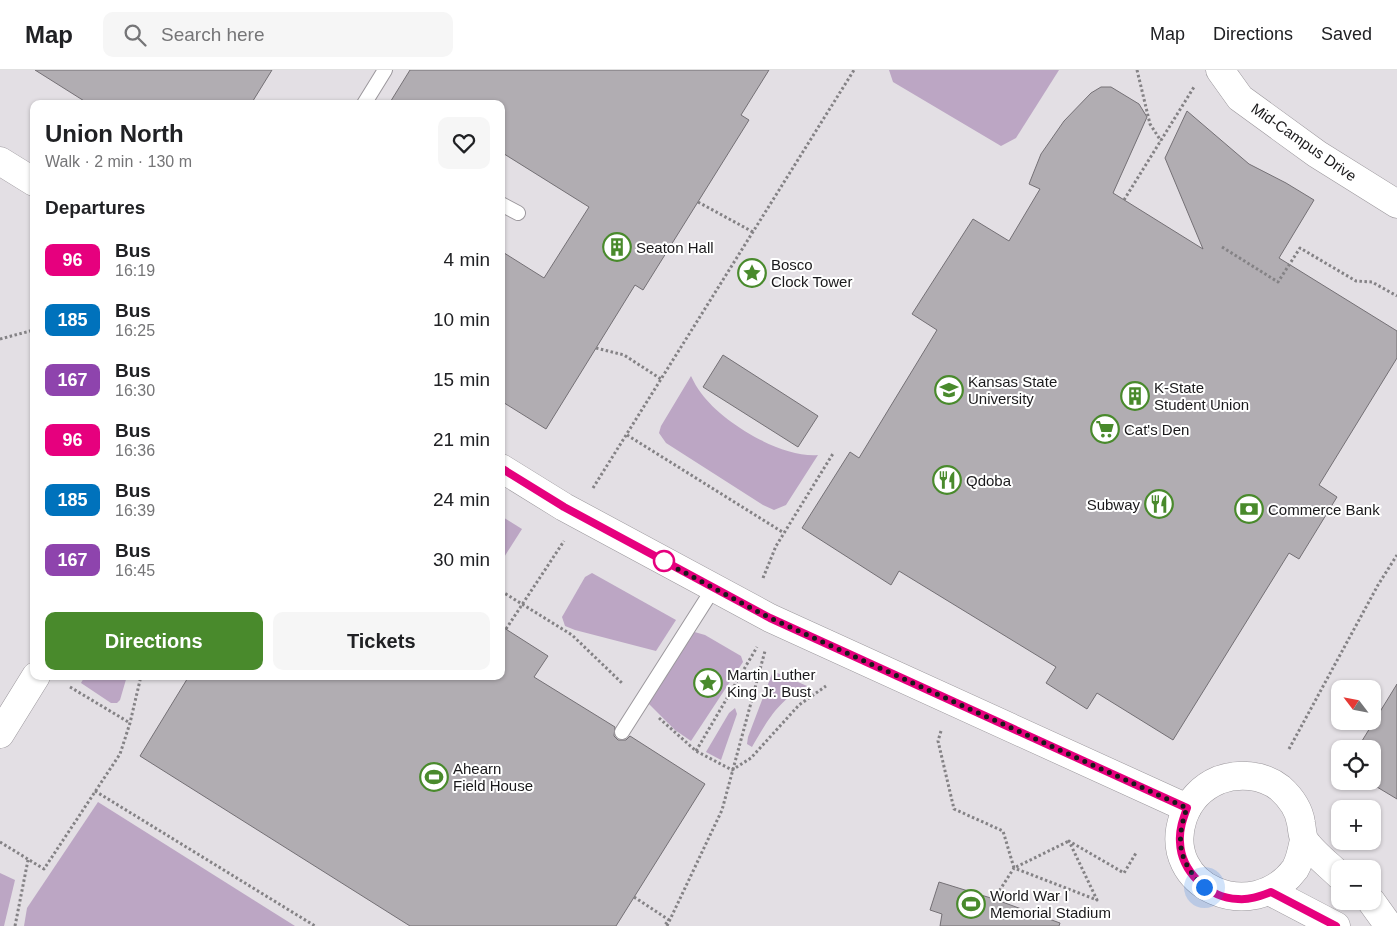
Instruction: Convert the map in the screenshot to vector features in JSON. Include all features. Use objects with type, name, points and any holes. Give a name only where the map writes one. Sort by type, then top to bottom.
[{"type":"street","name":"Mid-Campus Drive","points":[[1220,70],[1240,98],[1316,154],[1397,204]]},
{"type":"street","points":[[0,161],[30,180]]},
{"type":"street","points":[[505,470],[564,507],[770,618],[1187,808]]},
{"type":"street","points":[[0,734],[34,680]]},
{"type":"street","points":[[1246,775],[1263,779],[1279,787],[1292,800],[1300,815],[1304,840],[1296,867],[1285,881],[1271,892],[1255,898],[1237,900],[1220,896],[1204,887],[1192,875],[1183,860],[1180,842],[1181,824],[1187,808],[1198,794],[1212,783],[1228,777],[1246,775]]},
{"type":"street","points":[[1304,840],[1331,867]]},
{"type":"street","points":[[1271,892],[1336,926]]},
{"type":"street","points":[[1377,910],[1389,926]]},
{"type":"lane","points":[[366,100],[385,70]]},
{"type":"lane","points":[[505,206],[518,213]]},
{"type":"lane","points":[[622,732],[713,588]]},
{"type":"path","points":[[590,493],[852,70]]},
{"type":"path","points":[[1137,70],[1150,124],[1161,141]]},
{"type":"path","points":[[1124,200],[1194,86]]},
{"type":"path","points":[[698,202],[753,232]]},
{"type":"path","points":[[1222,247],[1278,282],[1300,248],[1356,281],[1372,282],[1397,296]]},
{"type":"path","points":[[0,339],[30,331]]},
{"type":"path","points":[[596,348],[624,355],[661,379]]},
{"type":"path","points":[[626,435],[784,533]]},
{"type":"path","points":[[763,578],[776,546],[834,452]]},
{"type":"path","points":[[506,629],[565,538]]},
{"type":"path","points":[[1289,749],[1378,585],[1397,555]]},
{"type":"path","points":[[505,593],[572,635],[678,737],[696,751],[732,770]]},
{"type":"path","points":[[696,751],[757,647]]},
{"type":"path","points":[[665,926],[722,810],[765,651]]},
{"type":"path","points":[[0,842],[44,870],[120,754],[130,723],[140,680]]},
{"type":"path","points":[[70,686],[130,723]]},
{"type":"path","points":[[732,770],[751,758],[800,704],[826,686]]},
{"type":"path","points":[[941,731],[938,741],[954,809],[1003,831],[1014,868]]},
{"type":"path","points":[[95,792],[315,926]]},
{"type":"path","points":[[1014,868],[1097,900],[1069,841]]},
{"type":"path","points":[[994,899],[1014,868],[1069,841]]},
{"type":"path","points":[[1069,841],[1124,873],[1136,853]]},
{"type":"path","points":[[15,926],[28,860]]},
{"type":"path","points":[[634,897],[669,920]]},
{"type":"shaded area","points":[[889,70],[1059,70],[1016,138],[1001,146],[893,82]]},
{"type":"shaded area","points":[[691,376],[711,404],[738,427],[771,445],[787,451],[818,455],[786,505],[774,510],[763,505],[666,443],[659,433],[661,426]]},
{"type":"shaded area","points":[[505,518],[522,529],[505,556]]},
{"type":"shaded area","points":[[592,573],[676,620],[656,651],[565,626],[562,617],[585,577]]},
{"type":"shaded area","points":[[691,631],[705,635],[741,656],[743,662],[691,741],[675,730],[648,703]]},
{"type":"shaded area","points":[[773,671],[807,686],[781,704],[752,747],[747,744],[748,737]]},
{"type":"shaded area","points":[[83,680],[126,680],[120,700],[117,703],[111,703],[81,683]]},
{"type":"shaded area","points":[[735,708],[737,714],[721,760],[706,752],[729,713]]},
{"type":"shaded area","points":[[98,802],[295,926],[24,926],[27,908]]},
{"type":"shaded area","points":[[0,873],[15,880],[4,926],[0,926]]},
{"type":"building","points":[[35,70],[272,70],[253,100],[83,100]]},
{"type":"building","name":"Seaton Hall","points":[[410,70],[769,70],[741,115],[749,120],[643,290],[635,285],[546,429],[505,403],[505,254],[544,278],[589,207],[505,154],[505,100],[391,100]]},
{"type":"building","name":"K-State Student Union","points":[[1101,87],[1111,87],[1139,104],[1147,117],[1113,193],[1203,249],[1165,158],[1187,111],[1249,164],[1314,200],[1279,258],[1397,331],[1397,358],[1319,485],[1337,497],[1299,559],[1289,553],[1173,740],[1097,693],[1087,709],[1046,683],[1056,667],[899,571],[891,585],[802,528],[850,452],[859,458],[937,330],[912,314],[973,219],[1009,241],[1040,189],[1029,184],[1041,154],[1064,121],[1091,93]]},
{"type":"building","points":[[723,355],[818,416],[798,447],[703,387]]},
{"type":"building","name":"Ahearn Field House","points":[[505,629],[548,656],[534,677],[615,727],[614,736],[618,740],[626,740],[630,736],[705,784],[616,926],[410,926],[140,756],[187,680],[505,680]]},
{"type":"building","points":[[1397,684],[1397,799],[1381,789],[1381,740],[1363,740],[1369,730],[1381,730],[1381,710]]},
{"type":"building","name":"World War I Memorial Stadium","points":[[939,882],[994,899],[1060,923],[1059,926],[940,926],[942,914],[930,910]]},
{"type":"bus line","name":"96","points":[[505,470],[564,507],[770,618],[1187,808],[1181,824],[1180,842],[1183,860],[1192,875],[1204,887],[1220,896],[1237,900],[1255,898],[1271,892],[1336,926]]},
{"type":"place","name":"Seaton Hall","points":[[617,247]]},
{"type":"place","name":"Bosco Clock Tower","points":[[752,273]]},
{"type":"place","name":"Kansas State University","points":[[949,390]]},
{"type":"place","name":"K-State Student Union","points":[[1135,396]]},
{"type":"place","name":"Cat's Den","points":[[1105,429]]},
{"type":"place","name":"Qdoba","points":[[947,480]]},
{"type":"place","name":"Subway","points":[[1159,504]]},
{"type":"place","name":"Commerce Bank","points":[[1249,509]]},
{"type":"place","name":"Martin Luther King Jr. Bust","points":[[708,683]]},
{"type":"place","name":"Ahearn Field House","points":[[434,777]]},
{"type":"place","name":"World War I Memorial Stadium","points":[[971,904]]},
{"type":"route","points":[[664,561],[659,559],[770,618],[837,650],[1187,808],[1181,824],[1180,842],[1183,860],[1192,875],[1204,887]]}]
